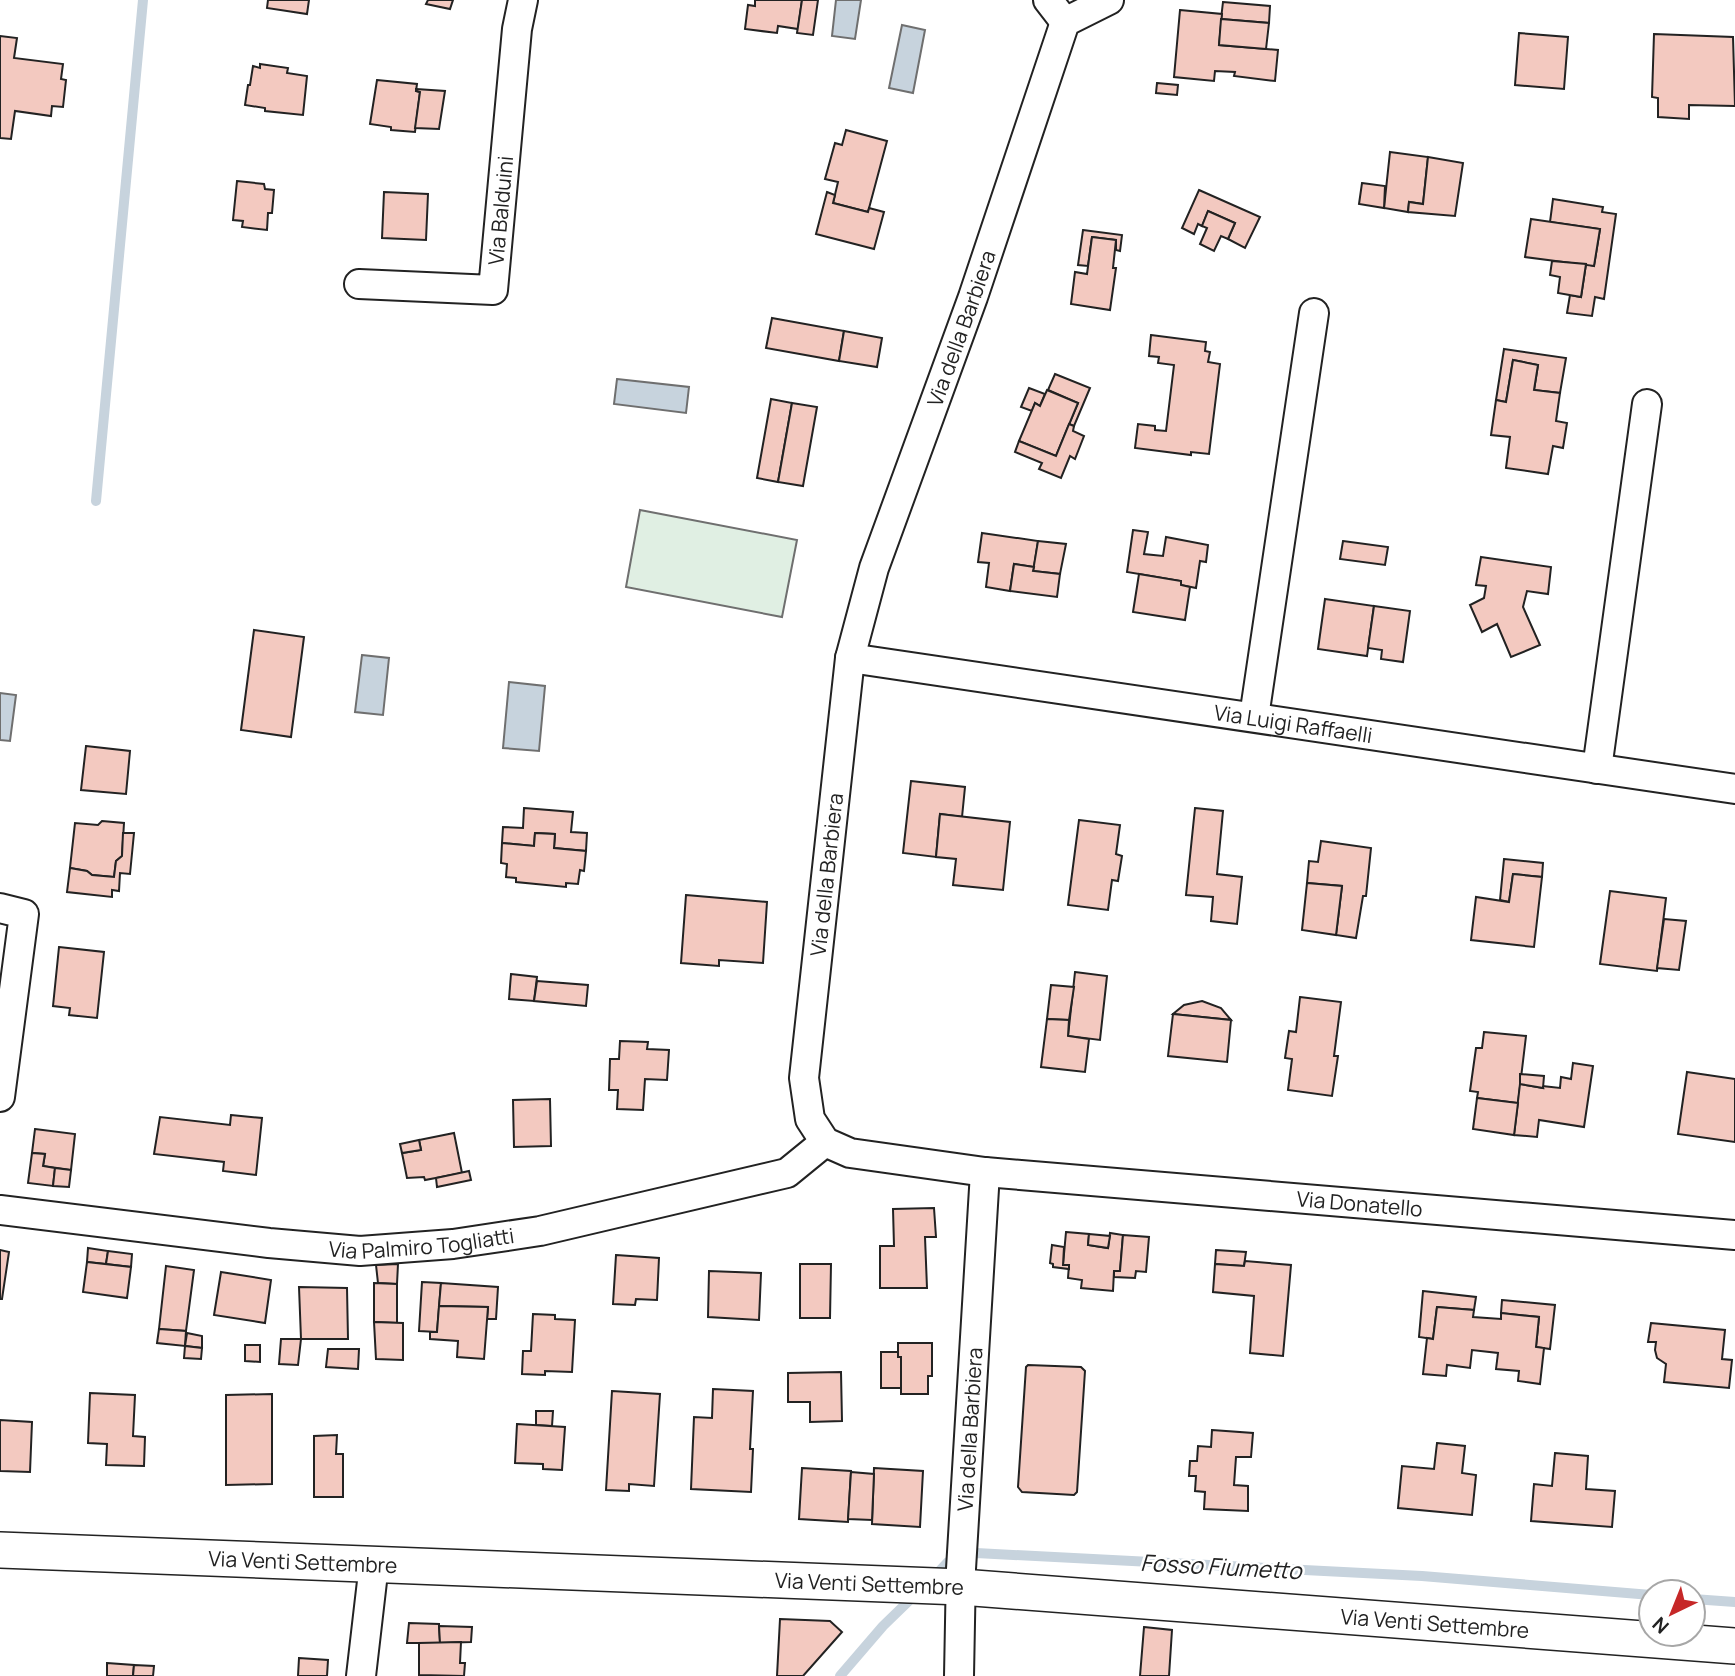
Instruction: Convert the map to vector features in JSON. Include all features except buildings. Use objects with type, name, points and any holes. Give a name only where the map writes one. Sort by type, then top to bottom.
[{"type":"street","name":"Via Balduini","points":[[359,284],[493,290],[517,29],[523,0]]},
{"type":"street","points":[[1048,0],[1065,22],[1109,0]]},
{"type":"street","name":"Via della Barbiera","points":[[825,1142],[810,1119],[804,1079],[850,658],[874,568],[974,297],[1065,22]]},
{"type":"street","points":[[1254,717],[1314,313]]},
{"type":"street","points":[[1597,769],[1647,404]]},
{"type":"street","name":"Via Luigi Raffaelli","points":[[850,658],[1735,789]]},
{"type":"street","points":[[0,908],[24,914],[0,1097]]},
{"type":"street","points":[[825,1142],[850,1153],[985,1172]]},
{"type":"street","name":"Via Palmiro Togliatti","points":[[0,1210],[269,1243],[360,1251],[453,1244],[540,1231],[787,1173],[825,1142]]},
{"type":"street","name":"Via della Barbiera","points":[[959,1676],[954,1581],[964,1530],[985,1172]]},
{"type":"street","name":"Via Donatello","points":[[985,1172],[1735,1235]]},
{"type":"street","name":"Via Venti Settembre","points":[[0,1550],[904,1584],[954,1581],[1735,1646]]},
{"type":"street","points":[[361,1676],[374,1564]]},
{"type":"green space","points":[[640,510],[797,540],[782,617],[626,587]]},
{"type":"shaded area","points":[[836,0],[861,0],[855,39],[832,36]]},
{"type":"shaded area","points":[[902,25],[925,30],[913,93],[889,88]]},
{"type":"shaded area","points":[[617,379],[689,387],[686,413],[614,404]]},
{"type":"shaded area","points":[[362,655],[389,658],[383,715],[355,712]]},
{"type":"shaded area","points":[[509,682],[545,686],[539,751],[503,748]]},
{"type":"shaded area","points":[[0,693],[16,695],[10,741],[0,740]]},
{"type":"waterway","points":[[96,501],[143,0]]},
{"type":"waterway","name":"Fosso Fiumetto","points":[[933,1578],[948,1562],[976,1553],[1422,1576],[1637,1594]]},
{"type":"waterway","name":"Fosso Fiumetto","points":[[840,1676],[883,1626],[917,1593]]},
{"type":"waterway","name":"Fosso Fiumetto","points":[[1707,1600],[1735,1602]]}]
